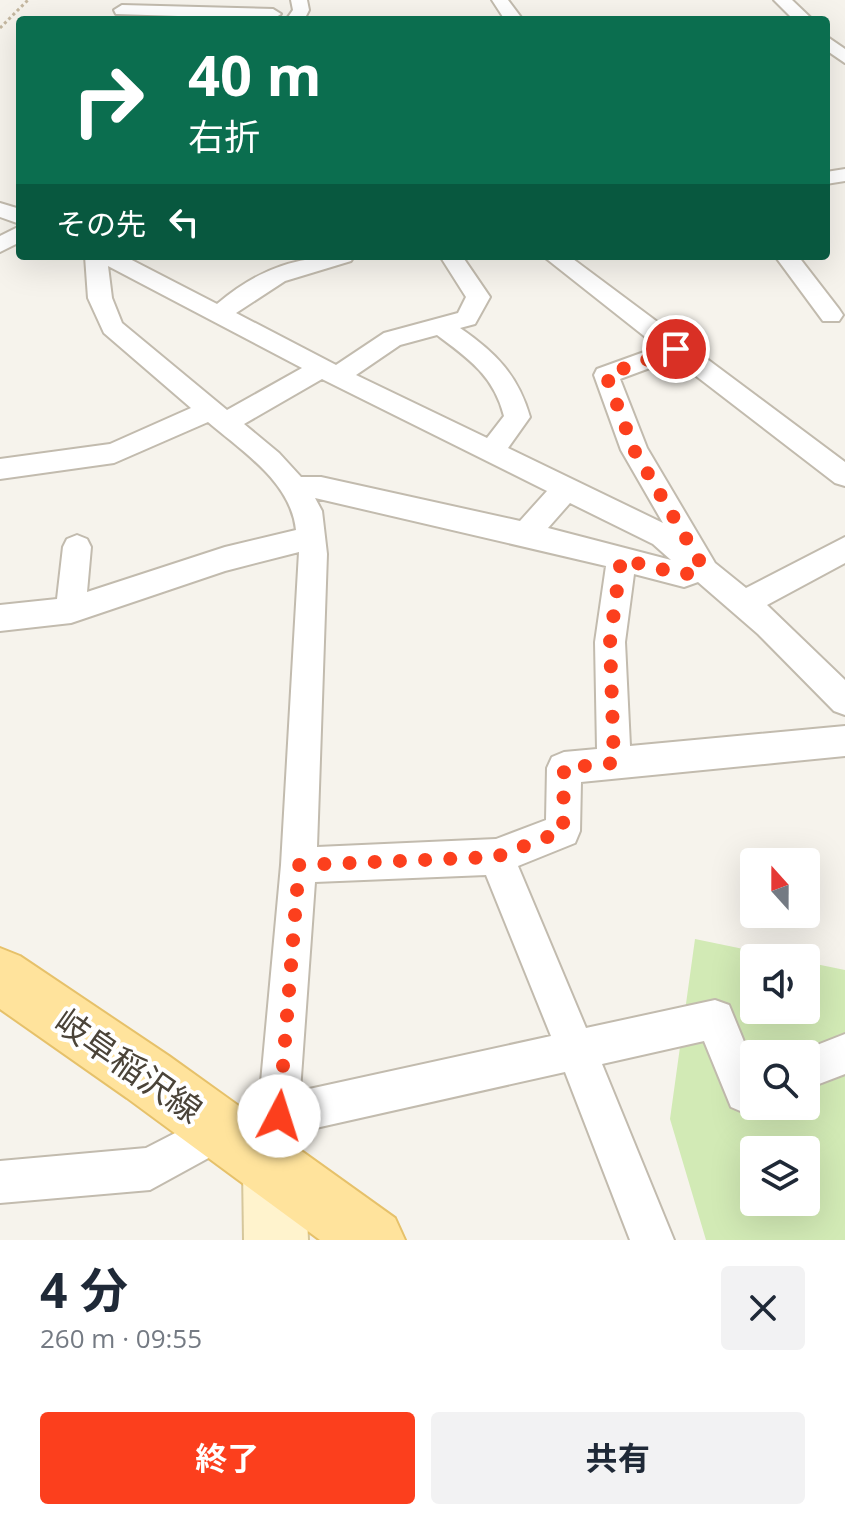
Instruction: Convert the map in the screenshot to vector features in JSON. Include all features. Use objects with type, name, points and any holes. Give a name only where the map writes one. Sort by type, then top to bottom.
[{"type":"main road","name":"岐阜稲沢線","points":[[0,976],[220,1130],[276,1142],[373,1240]]},
{"type":"main road","points":[[276,1142],[276,1240]]},
{"type":"street","points":[[254,0],[277,16]]},
{"type":"street","points":[[793,9],[815,0]]},
{"type":"street","points":[[123,10],[256,16]]},
{"type":"street","points":[[830,35],[838,58]]},
{"type":"street","points":[[96,260],[100,298],[112,327],[270,460],[294,487],[308,511],[313,554],[299,865],[276,1142],[576,1049],[715,1019],[740,1081]]},
{"type":"street","points":[[115,260],[330,372],[663,536],[745,603],[845,701]]},
{"type":"street","points":[[220,314],[239,297],[269,278],[330,260]]},
{"type":"street","points":[[0,469],[114,453],[330,372],[392,339],[467,318],[478,297],[454,260]]},
{"type":"street","points":[[559,260],[845,476]]},
{"type":"street","points":[[789,260],[831,315]]},
{"type":"street","points":[[441,326],[488,361],[512,392],[517,417],[492,450]]},
{"type":"street","points":[[676,349],[606,375],[634,450],[703,567]]},
{"type":"street","points":[[294,487],[321,488],[526,534],[684,575],[703,567]]},
{"type":"street","points":[[526,534],[567,487]]},
{"type":"street","points":[[0,618],[71,610],[225,559],[311,538]]},
{"type":"street","points":[[71,610],[77,547]]},
{"type":"street","points":[[745,603],[845,549]]},
{"type":"street","points":[[614,763],[610,642],[621,559]]},
{"type":"street","points":[[299,865],[496,857],[563,831],[564,768],[845,741]]},
{"type":"street","points":[[496,857],[652,1240]]},
{"type":"street","points":[[820,1064],[845,1054]]},
{"type":"street","points":[[0,1182],[150,1169],[220,1130]]},
{"type":"path","points":[[0,28],[28,0]]},
{"type":"green space","points":[[695,939],[740,948],[740,1024],[820,1024],[820,965],[845,970],[845,1240],[706,1240],[670,1119]]},
{"type":"route","points":[[279,1116],[299,865],[496,857],[563,831],[564,768],[614,763],[610,642],[621,559],[684,575],[703,567],[634,450],[606,375],[676,349]]}]
